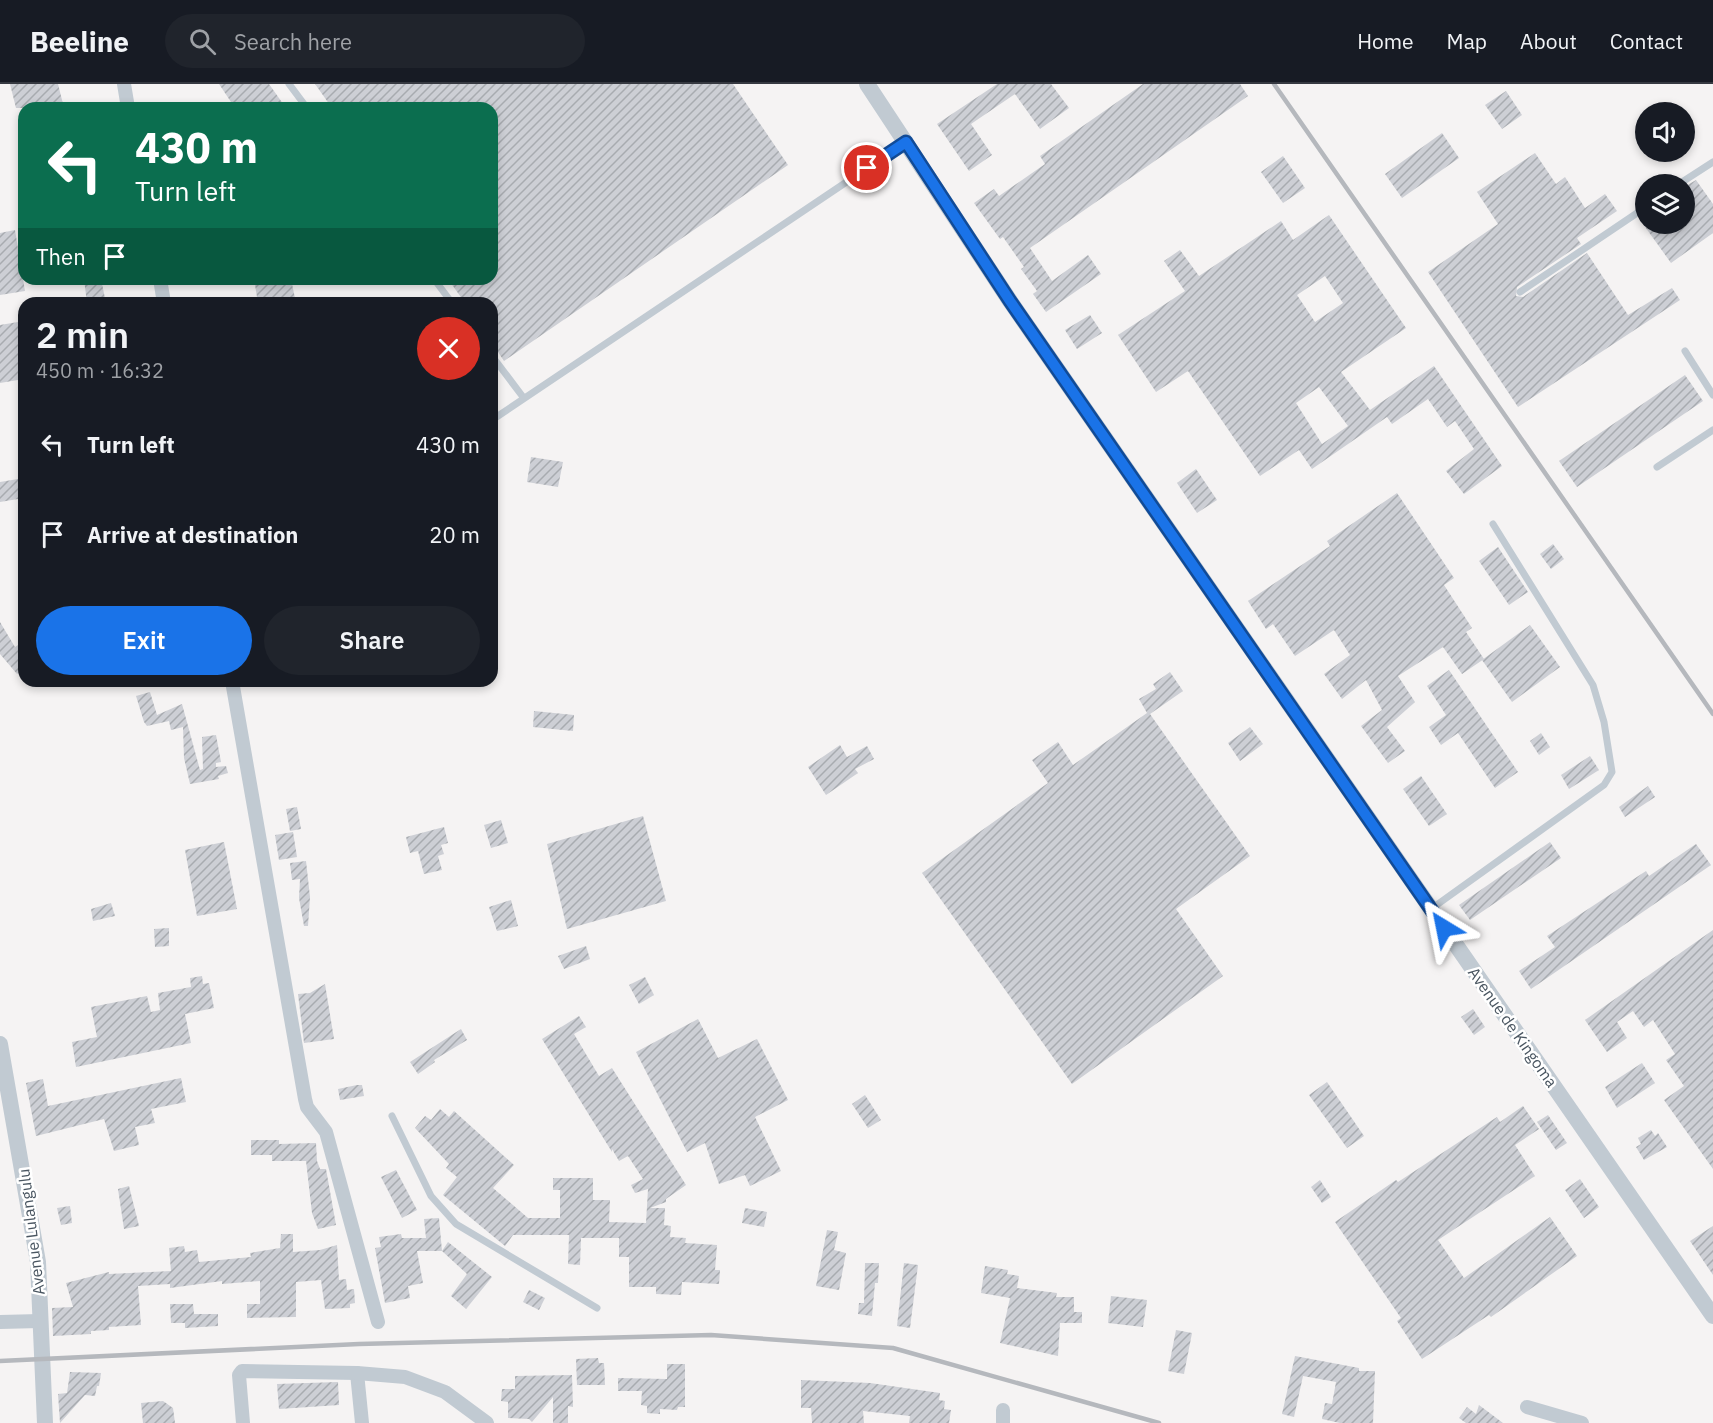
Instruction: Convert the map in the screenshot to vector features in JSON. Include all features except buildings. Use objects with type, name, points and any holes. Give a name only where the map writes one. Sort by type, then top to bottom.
[{"type":"street","points":[[124,84],[127,102]]},
{"type":"street","name":"Avenue de Kingoma","points":[[867,84],[1010,301],[1713,1316]]},
{"type":"street","points":[[233,687],[305,1099],[307,1107],[326,1132],[378,1322]]},
{"type":"street","name":"Avenue Lulangulu","points":[[0,1044],[38,1262],[45,1423]]},
{"type":"street","points":[[0,1322],[40,1321]]},
{"type":"street","points":[[243,1423],[240,1372],[357,1373],[405,1377],[445,1392],[487,1423]]},
{"type":"street","points":[[357,1373],[362,1423]]},
{"type":"street","points":[[1527,1407],[1582,1423]]},
{"type":"lane","points":[[289,84],[302,102]]},
{"type":"lane","points":[[498,416],[906,142]]},
{"type":"lane","points":[[1694,174],[1713,162]]},
{"type":"lane","points":[[1520,292],[1635,214]]},
{"type":"lane","points":[[1684,351],[1713,395]]},
{"type":"lane","points":[[498,364],[523,397]]},
{"type":"lane","points":[[1657,466],[1713,430]]},
{"type":"lane","points":[[1431,909],[1604,785],[1612,772],[1604,722],[1593,685],[1493,524]]},
{"type":"lane","points":[[392,1116],[431,1196],[456,1224],[597,1308]]},
{"type":"railway","points":[[1274,84],[1713,714]]},
{"type":"railway","points":[[0,1361],[359,1344],[711,1335],[893,1348],[1159,1423]]},
{"type":"route","points":[[867,168],[906,142],[1010,301],[1444,928]]}]
